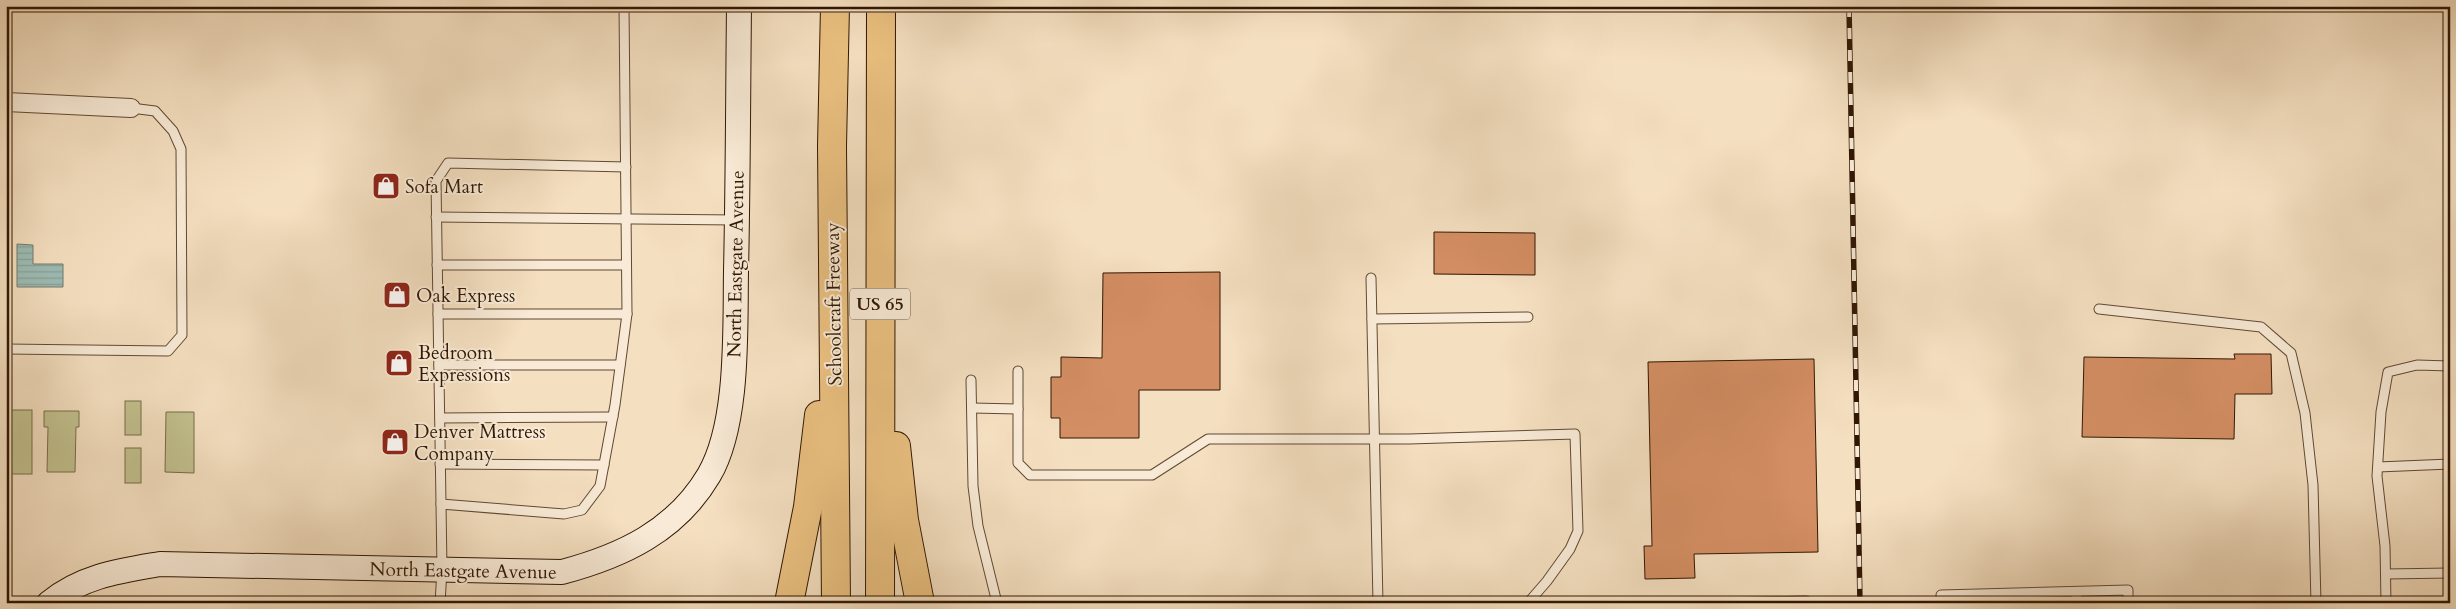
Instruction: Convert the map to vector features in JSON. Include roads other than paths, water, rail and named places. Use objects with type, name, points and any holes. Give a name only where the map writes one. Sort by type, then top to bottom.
[{"type":"highway","name":"Schoolcraft Freeway","points":[[835,6],[832,146],[836,603]]},
{"type":"highway","name":"US 65","points":[[880,603],[880,143],[882,6]]},
{"type":"highway","points":[[880,143],[898,472],[904,520],[920,603]]},
{"type":"highway","points":[[789,603],[808,506],[817,438],[832,146]]},
{"type":"street","name":"North Eastgate Avenue","points":[[49,603],[62,592],[108,573],[160,564],[562,572],[601,562],[647,539],[682,510],[708,476],[720,453],[725,425],[734,338],[739,6]]},
{"type":"street","points":[[6,102],[131,108]]},
{"type":"lane","points":[[441,504],[564,514],[582,510],[600,486],[613,417],[627,314],[624,6]]},
{"type":"lane","points":[[6,349],[168,351],[182,335],[181,148],[173,131],[155,111],[131,108]]},
{"type":"lane","points":[[440,603],[442,570],[436,181],[448,163],[626,166]]},
{"type":"lane","points":[[436,217],[737,220]]},
{"type":"lane","points":[[437,265],[626,265]]},
{"type":"lane","points":[[1371,278],[1378,603]]},
{"type":"lane","points":[[2099,309],[2261,327],[2291,353],[2305,413],[2313,485],[2316,603]]},
{"type":"lane","points":[[438,314],[627,314]]},
{"type":"lane","points":[[1372,319],[1528,317]]},
{"type":"lane","points":[[439,365],[620,365]]},
{"type":"lane","points":[[2386,603],[2386,574],[2378,468],[2381,412],[2388,372],[2417,365],[2450,366]]},
{"type":"lane","points":[[1018,371],[1018,463],[1030,475],[1152,475],[1208,439],[1576,434],[1578,531],[1564,557],[1528,603]]},
{"type":"lane","points":[[972,380],[973,486],[978,526],[997,603]]},
{"type":"lane","points":[[972,408],[1018,410]]},
{"type":"lane","points":[[440,418],[613,417]]},
{"type":"lane","points":[[440,464],[604,465]]},
{"type":"lane","points":[[2378,468],[2450,464]]},
{"type":"lane","points":[[2386,574],[2450,573]]},
{"type":"lane","points":[[1941,603],[1941,595],[1986,599],[2028,598],[2076,592],[2128,590],[2128,603]]},
{"type":"lane","points":[[2076,592],[2077,603]]},
{"type":"lane","points":[[1717,603],[1806,601]]},
{"type":"water","points":[[17,244],[33,245],[33,264],[63,264],[63,287],[17,287]]},
{"type":"railway","points":[[1849,6],[1860,603]]},
{"type":"place","name":"Sofa Mart","points":[[386,186]]},
{"type":"place","name":"Oak Express","points":[[397,295]]},
{"type":"place","name":"Bedroom Expressions","points":[[399,363]]},
{"type":"place","name":"Denver Mattress Company","points":[[395,442]]}]
